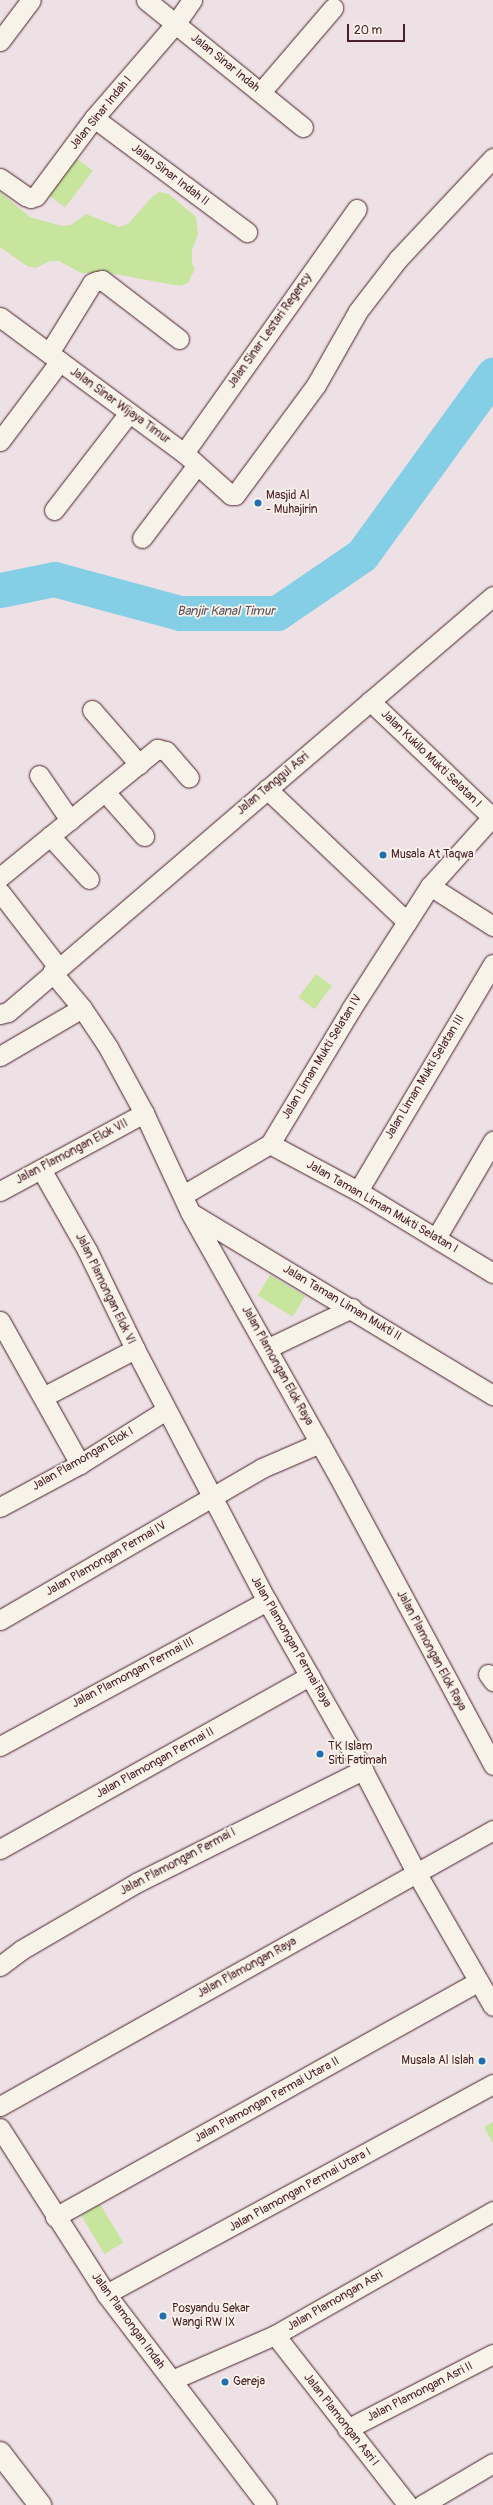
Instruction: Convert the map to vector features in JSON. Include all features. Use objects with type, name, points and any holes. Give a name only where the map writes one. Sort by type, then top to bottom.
[{"type":"street","points":[[1,39],[31,0]]},
{"type":"street","name":"Jalan Sinar Indah","points":[[146,0],[303,127]]},
{"type":"street","name":"Jalan Sinar Indah I","points":[[0,178],[26,196],[31,198],[36,196],[94,118],[176,24],[192,0]]},
{"type":"street","points":[[261,92],[333,8]]},
{"type":"street","name":"Jalan Sinar Indah II","points":[[94,118],[247,232]]},
{"type":"street","name":"Jalan Sinar Wijaya Timur","points":[[0,317],[190,459],[231,495],[238,494],[316,385],[358,311],[398,259],[493,158]]},
{"type":"street","name":"Jalan Sinar Lestari Regency","points":[[142,538],[190,459],[357,209]]},
{"type":"street","points":[[0,441],[54,357],[92,283],[97,280],[102,280],[179,339]]},
{"type":"street","points":[[54,510],[129,413]]},
{"type":"street","name":"Jalan Tanggul Asri","points":[[0,1014],[8,1012],[55,970],[493,596]]},
{"type":"street","name":"Jalan Kukilo Mukti Selatan I","points":[[370,701],[492,816]]},
{"type":"street","points":[[92,710],[139,764]]},
{"type":"street","points":[[0,877],[157,749],[162,748],[189,777]]},
{"type":"street","points":[[39,775],[70,820]]},
{"type":"street","points":[[267,789],[407,922]]},
{"type":"street","points":[[105,792],[144,836]]},
{"type":"street","name":"Jalan Liman Mukti Selatan IV","points":[[182,1195],[270,1144],[430,886],[492,816]]},
{"type":"street","points":[[50,836],[89,880]]},
{"type":"street","points":[[430,886],[493,926]]},
{"type":"street","name":"Jalan Plamongan Elok Raya","points":[[0,892],[108,1047],[144,1113],[190,1212],[268,1348],[493,1765]]},
{"type":"street","name":"Jalan Liman Mukti Selatan III","points":[[358,1190],[493,964]]},
{"type":"street","points":[[0,1056],[82,1008]]},
{"type":"street","name":"Jalan Plamongan Elok VII","points":[[0,1191],[144,1113]]},
{"type":"street","points":[[436,1238],[493,1141]]},
{"type":"street","name":"Jalan Taman Liman Mukti Selatan I","points":[[270,1144],[358,1190],[493,1273]]},
{"type":"street","name":"Jalan Plamongan Elok VI","points":[[41,1169],[87,1250],[166,1410]]},
{"type":"street","name":"Jalan Taman Liman Mukti II","points":[[190,1212],[352,1308],[493,1395]]},
{"type":"street","points":[[268,1348],[352,1308]]},
{"type":"street","points":[[0,1321],[80,1464]]},
{"type":"street","points":[[43,1397],[135,1349]]},
{"type":"street","name":"Jalan Plamongan Elok I","points":[[1,1505],[80,1464],[166,1410]]},
{"type":"street","name":"Jalan Plamongan Permai Raya","points":[[166,1410],[266,1601],[363,1770],[417,1874],[493,2006]]},
{"type":"street","name":"Jalan Plamongan Permai IV","points":[[0,1620],[262,1468],[320,1443]]},
{"type":"street","name":"Jalan Plamongan Permai III","points":[[0,1746],[266,1601]]},
{"type":"street","name":"Jalan Plamongan Permai II","points":[[0,1849],[310,1676]]},
{"type":"street","name":"Jalan Plamongan Permai I","points":[[0,1966],[21,1950],[136,1883],[363,1770]]},
{"type":"street","name":"Jalan Plamongan Raya","points":[[0,2106],[417,1874],[493,1830]]},
{"type":"street","name":"Jalan Plamongan Permai Utara II","points":[[55,2217],[478,1982]]},
{"type":"street","name":"Jalan Plamongan Permai Utara I","points":[[106,2294],[493,2084]]},
{"type":"street","name":"Jalan Plamongan Indah","points":[[0,2128],[55,2217],[106,2294],[267,2505]]},
{"type":"street","name":"Jalan Plamongan Asri","points":[[172,2380],[275,2335],[493,2211]]},
{"type":"street","name":"Jalan Plamongan Asri I","points":[[275,2335],[347,2429],[408,2505]]},
{"type":"street","name":"Jalan Plamongan Asri II","points":[[347,2429],[493,2354]]},
{"type":"street","points":[[0,2453],[40,2505]]},
{"type":"street","points":[[422,2505],[493,2463]]},
{"type":"green space","points":[[72,155],[93,171],[65,207],[44,192]]},
{"type":"green space","points":[[0,192],[30,217],[62,226],[71,225],[86,214],[119,227],[128,224],[152,197],[159,192],[169,194],[196,217],[198,234],[192,250],[192,263],[195,269],[188,283],[180,286],[109,273],[81,273],[59,261],[50,261],[36,268],[27,266],[0,247]]},
{"type":"green space","points":[[316,974],[332,986],[315,1009],[299,997]]},
{"type":"green space","points":[[270,1275],[305,1296],[293,1317],[258,1296]]},
{"type":"green space","points":[[493,2122],[493,2143],[484,2127]]},
{"type":"green space","points":[[100,2204],[123,2243],[104,2254],[81,2215]]},
{"type":"waterway","name":"Banjir Kanal Timur","points":[[0,590],[54,579],[180,613],[277,613],[362,555],[493,375]]},
{"type":"place","name":"Masjid Al - Muhajirin","points":[[258,503]]},
{"type":"place","name":"Musala At Taqwa","points":[[383,855]]},
{"type":"place","name":"TK Islam Siti Fatimah","points":[[320,1754]]},
{"type":"place","name":"Musala Al Islah","points":[[482,2061]]},
{"type":"place","name":"Posyandu Sekar Wangi RW IX","points":[[163,2316]]},
{"type":"place","name":"Gereja","points":[[225,2382]]}]
